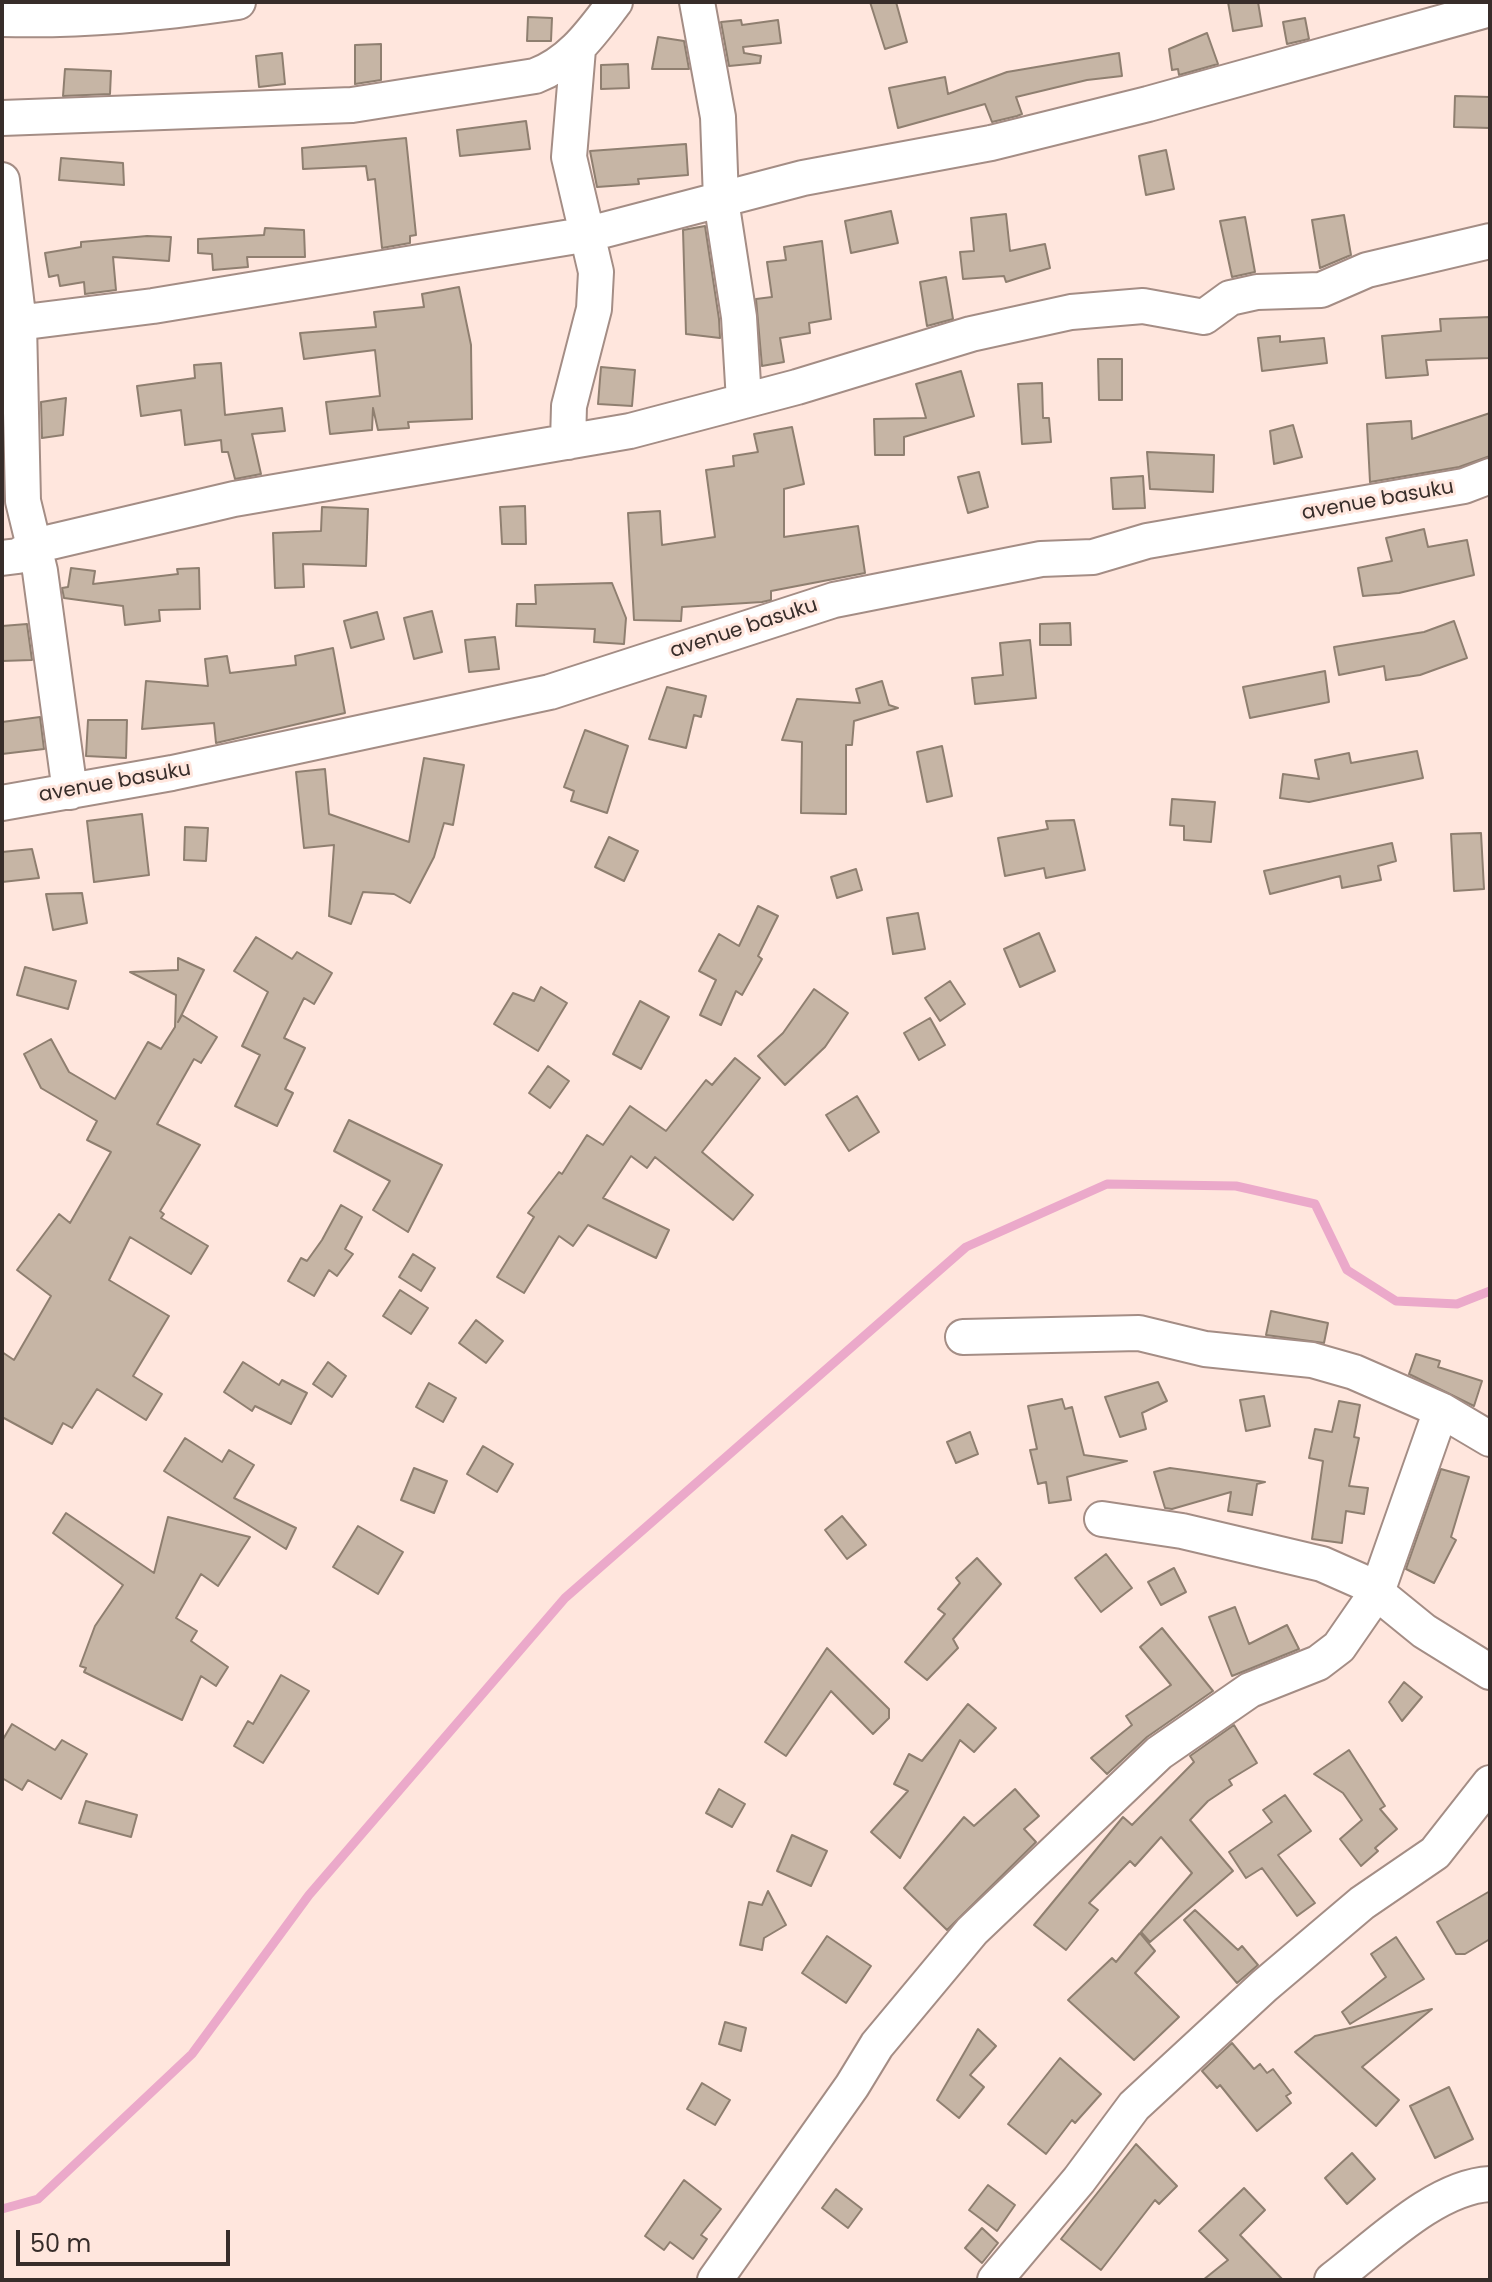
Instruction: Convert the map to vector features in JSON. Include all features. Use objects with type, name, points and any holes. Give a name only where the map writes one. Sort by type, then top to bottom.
[{"type":"street","points":[[2,19],[62,21],[151,16],[238,2]]},
{"type":"street","points":[[2,118],[352,105],[535,76],[554,69],[578,49],[615,2]]},
{"type":"street","points":[[697,2],[718,117],[721,200],[739,317],[744,401]]},
{"type":"street","points":[[10,324],[168,304],[589,234],[803,178],[1048,129],[1490,9]]},
{"type":"street","points":[[568,442],[573,380],[594,309],[596,272],[569,157],[578,49]]},
{"type":"street","points":[[2,180],[21,482],[34,546],[70,792]]},
{"type":"street","points":[[2,558],[18,556],[34,546],[234,499],[630,431],[971,334],[1071,312],[1143,306],[1204,317],[1230,298],[1257,292],[1321,290],[1367,270],[1490,241]]},
{"type":"street","name":"avenue basuku","points":[[2,803],[70,792],[550,692],[834,600],[1041,559],[1093,557],[1147,541],[1464,486],[1490,476]]},
{"type":"street","points":[[963,1337],[1139,1333],[1205,1349],[1312,1360],[1354,1372],[1441,1410],[1490,1439]]},
{"type":"street","points":[[715,2280],[852,2086],[877,2045],[964,1940],[1159,1753],[1250,1690],[1318,1663],[1339,1647],[1377,1592],[1441,1410]]},
{"type":"street","points":[[1102,1519],[1182,1531],[1306,1559],[1341,1572],[1377,1592],[1424,1631],[1490,1672]]},
{"type":"street","points":[[995,2280],[1079,2180],[1134,2106],[1264,1986],[1362,1903],[1435,1853],[1490,1783]]},
{"type":"street","points":[[1332,2280],[1448,2193],[1472,2185],[1490,2184]]},
{"type":"building","points":[[870,2],[896,2],[907,42],[885,49]]},
{"type":"building","points":[[1228,2],[1258,2],[1262,26],[1233,31]]},
{"type":"building","points":[[528,17],[552,18],[551,41],[527,41]]},
{"type":"building","points":[[1305,18],[1309,39],[1287,44],[1283,22]]},
{"type":"building","points":[[741,20],[742,25],[778,20],[781,43],[743,47],[744,53],[761,56],[760,63],[729,66],[721,22]]},
{"type":"building","points":[[1207,33],[1218,64],[1179,75],[1178,69],[1172,70],[1169,49]]},
{"type":"building","points":[[658,37],[684,41],[689,69],[652,69]]},
{"type":"building","points":[[381,44],[381,80],[355,84],[355,45]]},
{"type":"building","points":[[282,53],[285,84],[259,87],[256,56]]},
{"type":"building","points":[[1119,53],[1122,76],[1087,80],[1016,97],[1022,114],[1017,116],[992,122],[985,104],[898,128],[889,88],[945,77],[948,94],[1007,72]]},
{"type":"building","points":[[628,64],[629,88],[601,89],[601,65]]},
{"type":"building","points":[[65,69],[111,71],[110,94],[63,96]]},
{"type":"building","points":[[1455,96],[1490,97],[1490,128],[1454,127]]},
{"type":"building","points":[[526,121],[530,149],[460,156],[457,130]]},
{"type":"building","points":[[406,138],[416,235],[410,236],[410,243],[382,248],[375,179],[368,180],[366,166],[303,169],[302,148]]},
{"type":"building","points":[[686,144],[688,175],[638,179],[639,184],[597,187],[590,151]]},
{"type":"building","points":[[1166,150],[1174,189],[1146,195],[1139,156]]},
{"type":"building","points":[[61,158],[123,163],[124,185],[59,180]]},
{"type":"building","points":[[891,211],[898,243],[851,253],[845,221]]},
{"type":"building","points":[[1006,214],[1010,251],[1045,244],[1050,268],[1006,282],[1004,276],[963,279],[960,252],[974,251],[971,218]]},
{"type":"building","points":[[1344,215],[1351,255],[1320,268],[1312,220]]},
{"type":"building","points":[[1245,217],[1255,272],[1232,277],[1220,221]]},
{"type":"building","points":[[705,226],[720,338],[686,334],[683,230]]},
{"type":"building","points":[[265,228],[304,230],[305,257],[247,257],[248,267],[213,270],[212,254],[198,253],[198,239],[264,235]]},
{"type":"building","points":[[171,237],[169,261],[113,257],[116,290],[85,294],[84,282],[60,286],[58,275],[49,277],[45,253],[81,247],[81,242]]},
{"type":"building","points":[[822,241],[831,319],[809,323],[810,333],[780,338],[784,362],[762,366],[756,299],[772,297],[767,262],[786,260],[784,247]]},
{"type":"building","points":[[946,277],[953,319],[927,326],[920,282]]},
{"type":"building","points":[[459,287],[471,345],[472,419],[408,422],[409,428],[378,430],[373,408],[372,430],[330,434],[326,402],[380,396],[375,350],[304,359],[300,333],[376,327],[374,312],[424,307],[422,294]]},
{"type":"building","points":[[1490,317],[1490,358],[1426,360],[1428,375],[1386,378],[1382,336],[1441,331],[1440,319]]},
{"type":"building","points":[[1280,336],[1280,342],[1324,338],[1327,363],[1262,371],[1258,338]]},
{"type":"building","points":[[1098,359],[1122,359],[1122,400],[1099,400]]},
{"type":"building","points":[[221,363],[225,415],[282,408],[285,431],[252,434],[261,474],[235,479],[228,452],[222,452],[221,440],[185,445],[181,410],[141,416],[137,386],[195,378],[194,365]]},
{"type":"building","points":[[601,367],[635,370],[632,406],[598,404]]},
{"type":"building","points":[[961,371],[974,416],[904,437],[904,455],[875,455],[874,419],[926,418],[916,384]]},
{"type":"building","points":[[1042,383],[1043,418],[1049,418],[1051,442],[1022,444],[1018,384]]},
{"type":"building","points":[[66,398],[63,435],[42,438],[41,402]]},
{"type":"building","points":[[1490,413],[1490,456],[1459,467],[1370,482],[1367,424],[1411,421],[1412,439]]},
{"type":"building","points":[[1293,425],[1302,457],[1274,464],[1270,431]]},
{"type":"building","points":[[792,427],[804,484],[784,489],[784,537],[858,526],[865,573],[771,591],[771,600],[762,602],[682,607],[681,621],[634,620],[628,513],[660,511],[662,545],[715,537],[706,470],[734,466],[733,456],[758,452],[754,434]]},
{"type":"building","points":[[1147,452],[1214,455],[1213,492],[1150,489]]},
{"type":"building","points":[[979,472],[988,507],[968,513],[958,477]]},
{"type":"building","points":[[1143,476],[1145,508],[1113,509],[1111,478]]},
{"type":"building","points":[[525,506],[526,544],[502,544],[500,507]]},
{"type":"building","points":[[322,507],[368,509],[366,566],[303,564],[304,587],[275,588],[273,533],[321,531]]},
{"type":"building","points":[[1424,529],[1428,547],[1467,540],[1474,575],[1399,593],[1363,596],[1358,568],[1392,561],[1386,538]]},
{"type":"building","points":[[71,568],[95,571],[93,584],[178,574],[177,569],[199,568],[200,609],[159,610],[160,621],[125,625],[123,606],[64,598],[62,588],[68,587]]},
{"type":"building","points":[[612,583],[626,618],[624,644],[594,642],[595,629],[516,626],[517,604],[536,604],[535,585]]},
{"type":"building","points":[[432,611],[442,652],[414,659],[404,618]]},
{"type":"building","points":[[377,612],[384,639],[351,648],[344,621]]},
{"type":"building","points":[[1454,621],[1467,658],[1420,675],[1386,680],[1384,666],[1339,675],[1334,647],[1424,632]]},
{"type":"building","points":[[1070,623],[1071,645],[1040,645],[1040,624]]},
{"type":"building","points":[[27,624],[32,660],[2,661],[2,626]]},
{"type":"building","points":[[495,637],[499,669],[469,672],[465,640]]},
{"type":"building","points":[[1030,640],[1036,698],[975,704],[972,678],[1003,675],[1000,643]]},
{"type":"building","points":[[333,648],[345,713],[216,743],[214,723],[142,729],[146,681],[208,686],[205,659],[227,656],[230,673],[296,665],[295,656]]},
{"type":"building","points":[[1325,671],[1329,702],[1250,718],[1243,687]]},
{"type":"building","points":[[882,681],[889,705],[898,708],[854,721],[852,745],[846,745],[846,814],[801,813],[802,742],[782,740],[797,699],[860,703],[856,689]]},
{"type":"building","points":[[667,687],[706,696],[701,717],[694,715],[686,748],[649,739]]},
{"type":"building","points":[[40,717],[44,749],[2,754],[2,722]]},
{"type":"building","points":[[88,720],[127,720],[126,758],[86,756]]},
{"type":"building","points":[[585,730],[628,746],[607,813],[571,801],[574,791],[564,787]]},
{"type":"building","points":[[942,746],[952,796],[927,802],[917,752]]},
{"type":"building","points":[[1417,751],[1423,778],[1309,802],[1280,798],[1283,774],[1319,779],[1315,760],[1349,753],[1351,763]]},
{"type":"building","points":[[424,758],[464,765],[453,825],[444,823],[434,857],[410,903],[394,894],[363,892],[351,924],[329,916],[334,845],[304,848],[296,772],[325,769],[329,814],[409,842]]},
{"type":"building","points":[[1172,799],[1215,802],[1211,842],[1184,840],[1184,826],[1170,825]]},
{"type":"building","points":[[142,814],[149,875],[94,882],[87,821]]},
{"type":"building","points":[[1074,820],[1085,870],[1046,878],[1044,868],[1005,876],[998,838],[1048,829],[1046,821]]},
{"type":"building","points":[[185,827],[208,828],[206,861],[184,860]]},
{"type":"building","points":[[1481,833],[1484,889],[1454,891],[1451,834]]},
{"type":"building","points":[[609,837],[638,851],[624,881],[595,867]]},
{"type":"building","points":[[1392,843],[1396,861],[1378,866],[1381,880],[1342,888],[1340,876],[1270,894],[1264,871]]},
{"type":"building","points":[[32,849],[39,878],[2,882],[2,852]]},
{"type":"building","points":[[856,869],[862,890],[837,898],[831,877]]},
{"type":"building","points":[[82,893],[87,923],[53,930],[46,894]]},
{"type":"building","points":[[758,906],[778,916],[758,956],[762,959],[742,995],[736,991],[721,1025],[700,1015],[716,980],[699,971],[719,934],[739,946]]},
{"type":"building","points":[[918,913],[925,949],[893,954],[887,918]]},
{"type":"building","points":[[1039,933],[1055,971],[1020,987],[1004,949]]},
{"type":"building","points":[[256,937],[292,959],[297,952],[332,973],[314,1004],[304,998],[284,1038],[305,1048],[285,1089],[293,1093],[277,1126],[235,1106],[260,1055],[242,1046],[268,992],[234,971]]},
{"type":"building","points":[[178,958],[204,970],[178,1022],[182,1015],[217,1037],[201,1063],[194,1059],[157,1124],[200,1145],[160,1211],[164,1214],[161,1218],[208,1246],[191,1274],[130,1237],[109,1280],[169,1316],[133,1376],[162,1394],[146,1420],[97,1389],[72,1428],[63,1423],[52,1444],[2,1417],[2,1352],[14,1360],[51,1296],[17,1270],[59,1214],[70,1223],[111,1152],[87,1140],[97,1121],[41,1088],[24,1054],[51,1039],[69,1072],[115,1099],[148,1042],[161,1049],[175,1027],[176,995],[130,972],[178,970]]},
{"type":"building","points":[[25,967],[76,981],[68,1009],[17,995]]},
{"type":"building","points":[[950,981],[965,1004],[940,1021],[925,998]]},
{"type":"building","points":[[541,987],[567,1003],[538,1051],[494,1024],[513,993],[534,1001]]},
{"type":"building","points":[[814,989],[848,1013],[825,1047],[785,1085],[758,1056],[783,1033]]},
{"type":"building","points":[[640,1001],[669,1017],[641,1069],[613,1054]]},
{"type":"building","points":[[930,1018],[945,1045],[919,1060],[904,1033]]},
{"type":"building","points":[[735,1058],[760,1078],[702,1152],[753,1195],[733,1220],[655,1157],[647,1168],[631,1156],[603,1198],[669,1230],[656,1258],[588,1225],[573,1246],[559,1236],[524,1293],[497,1277],[534,1217],[528,1213],[559,1172],[562,1174],[587,1135],[603,1145],[630,1106],[666,1131],[706,1080],[712,1085]]},
{"type":"building","points":[[548,1066],[569,1081],[550,1108],[529,1093]]},
{"type":"building","points":[[857,1096],[879,1132],[849,1151],[826,1115]]},
{"type":"building","points":[[349,1120],[442,1165],[408,1232],[373,1210],[390,1181],[334,1151]]},
{"type":"building","points":[[341,1205],[362,1217],[345,1249],[353,1254],[337,1276],[329,1270],[314,1296],[288,1281],[301,1258],[307,1261],[322,1240]]},
{"type":"building","points":[[413,1254],[435,1268],[421,1291],[399,1277]]},
{"type":"building","points":[[400,1290],[428,1308],[411,1334],[383,1316]]},
{"type":"building","points":[[1271,1311],[1328,1323],[1324,1343],[1266,1335]]},
{"type":"building","points":[[476,1320],[503,1341],[486,1363],[459,1343]]},
{"type":"building","points":[[1416,1354],[1440,1361],[1438,1367],[1482,1381],[1474,1406],[1409,1374]]},
{"type":"building","points":[[243,1362],[279,1385],[282,1380],[307,1393],[291,1424],[255,1406],[252,1411],[224,1392]]},
{"type":"building","points":[[328,1362],[346,1376],[332,1397],[313,1384]]},
{"type":"building","points":[[1158,1382],[1167,1401],[1142,1413],[1146,1429],[1120,1437],[1105,1397]]},
{"type":"building","points":[[429,1383],[456,1398],[443,1422],[416,1407]]},
{"type":"building","points":[[1264,1396],[1270,1426],[1246,1431],[1240,1400]]},
{"type":"building","points":[[1062,1399],[1065,1409],[1072,1407],[1084,1455],[1127,1461],[1067,1477],[1071,1500],[1049,1503],[1046,1482],[1038,1484],[1030,1450],[1037,1449],[1028,1406]]},
{"type":"building","points":[[1339,1401],[1360,1405],[1354,1437],[1359,1438],[1349,1486],[1368,1488],[1364,1514],[1346,1511],[1342,1543],[1312,1539],[1323,1461],[1309,1458],[1315,1429],[1332,1432]]},
{"type":"building","points":[[970,1432],[978,1454],[956,1463],[947,1442]]},
{"type":"building","points":[[185,1438],[222,1462],[229,1450],[254,1465],[234,1498],[296,1528],[286,1549],[164,1471]]},
{"type":"building","points":[[483,1446],[513,1464],[497,1492],[467,1474]]},
{"type":"building","points":[[414,1468],[447,1481],[434,1513],[401,1500]]},
{"type":"building","points":[[1170,1468],[1265,1482],[1257,1484],[1252,1515],[1228,1511],[1231,1492],[1172,1509],[1165,1508],[1154,1472]]},
{"type":"building","points":[[1441,1469],[1469,1477],[1451,1537],[1456,1540],[1434,1583],[1406,1569]]},
{"type":"building","points":[[66,1513],[154,1573],[168,1517],[250,1537],[218,1586],[201,1574],[176,1618],[197,1631],[191,1641],[228,1667],[216,1686],[201,1676],[182,1720],[84,1672],[86,1668],[80,1666],[95,1626],[123,1585],[53,1533]]},
{"type":"building","points":[[842,1516],[866,1545],[847,1559],[825,1530]]},
{"type":"building","points":[[358,1526],[403,1552],[378,1594],[333,1567]]},
{"type":"building","points":[[1106,1554],[1132,1588],[1101,1612],[1075,1578]]},
{"type":"building","points":[[977,1558],[1001,1584],[953,1639],[958,1648],[927,1680],[905,1662],[945,1614],[938,1609],[960,1583],[956,1578]]},
{"type":"building","points":[[1174,1568],[1186,1592],[1161,1605],[1148,1582]]},
{"type":"building","points":[[1235,1607],[1249,1644],[1287,1625],[1299,1649],[1232,1676],[1209,1617]]},
{"type":"building","points":[[1162,1628],[1213,1691],[1147,1737],[1107,1774],[1091,1758],[1132,1725],[1126,1716],[1171,1685],[1140,1647]]},
{"type":"building","points":[[827,1648],[889,1709],[889,1718],[873,1734],[831,1691],[786,1756],[765,1742]]},
{"type":"building","points":[[281,1675],[309,1691],[263,1763],[234,1746],[248,1721],[253,1724]]},
{"type":"building","points":[[1404,1682],[1422,1697],[1402,1721],[1389,1702]]},
{"type":"building","points":[[968,1704],[996,1728],[974,1752],[960,1740],[900,1858],[871,1832],[908,1791],[894,1784],[909,1754],[922,1761]]},
{"type":"building","points":[[12,1724],[55,1750],[62,1740],[87,1754],[61,1799],[28,1780],[22,1790],[2,1778],[2,1741]]},
{"type":"building","points":[[1234,1725],[1257,1763],[1229,1780],[1232,1785],[1208,1801],[1190,1820],[1233,1871],[1150,1942],[1141,1932],[1192,1873],[1161,1837],[1135,1866],[1130,1861],[1089,1903],[1098,1910],[1066,1950],[1034,1925],[1123,1817],[1132,1825],[1194,1762],[1190,1756]]},
{"type":"building","points":[[1349,1750],[1385,1806],[1380,1809],[1397,1829],[1375,1848],[1378,1851],[1361,1866],[1340,1839],[1362,1820],[1343,1793],[1314,1774]]},
{"type":"building","points":[[719,1789],[745,1804],[732,1827],[706,1813]]},
{"type":"building","points":[[1015,1789],[1039,1816],[1024,1829],[1036,1842],[947,1930],[904,1888],[964,1817],[974,1826]]},
{"type":"building","points":[[1285,1795],[1311,1831],[1278,1855],[1315,1903],[1297,1916],[1262,1868],[1246,1878],[1229,1852],[1272,1822],[1263,1810]]},
{"type":"building","points":[[86,1801],[137,1815],[131,1837],[79,1823]]},
{"type":"building","points":[[792,1835],[827,1851],[811,1886],[777,1871]]},
{"type":"building","points":[[768,1891],[786,1925],[764,1938],[762,1950],[740,1945],[749,1902],[762,1905]]},
{"type":"building","points":[[1490,1891],[1490,1939],[1465,1954],[1456,1954],[1437,1922]]},
{"type":"building","points":[[1195,1910],[1238,1950],[1242,1946],[1258,1965],[1237,1983],[1184,1920]]},
{"type":"building","points":[[1140,1933],[1155,1951],[1135,1973],[1179,2017],[1134,2060],[1068,2000],[1112,1958],[1116,1962]]},
{"type":"building","points":[[827,1936],[871,1966],[846,2003],[802,1973]]},
{"type":"building","points":[[1396,1937],[1424,1979],[1350,2024],[1342,2012],[1386,1977],[1371,1954]]},
{"type":"building","points":[[1432,2009],[1362,2067],[1399,2100],[1376,2126],[1295,2052],[1315,2036]]},
{"type":"building","points":[[725,2022],[746,2028],[741,2051],[719,2044]]},
{"type":"building","points":[[978,2029],[996,2046],[970,2075],[984,2087],[959,2118],[937,2100]]},
{"type":"building","points":[[1232,2043],[1254,2069],[1260,2064],[1267,2073],[1273,2069],[1291,2093],[1286,2096],[1291,2103],[1257,2131],[1220,2085],[1217,2088],[1202,2071]]},
{"type":"building","points":[[1060,2058],[1101,2094],[1075,2123],[1072,2120],[1046,2154],[1008,2124]]},
{"type":"building","points":[[702,2083],[730,2100],[715,2125],[687,2109]]},
{"type":"building","points":[[1449,2087],[1473,2139],[1435,2158],[1410,2106]]},
{"type":"building","points":[[1136,2144],[1177,2186],[1159,2204],[1155,2200],[1101,2270],[1061,2239]]},
{"type":"building","points":[[1352,2153],[1375,2179],[1347,2204],[1325,2178]]},
{"type":"building","points":[[684,2180],[721,2209],[701,2235],[707,2239],[693,2259],[670,2242],[664,2250],[645,2236]]},
{"type":"building","points":[[988,2185],[1015,2205],[997,2231],[969,2210]]},
{"type":"building","points":[[1244,2188],[1265,2210],[1240,2235],[1283,2280],[1203,2280],[1228,2260],[1199,2231]]},
{"type":"building","points":[[836,2189],[862,2209],[848,2228],[822,2208]]},
{"type":"building","points":[[982,2228],[998,2243],[982,2263],[965,2248]]},
{"type":"waterway","points":[[2,2209],[38,2199],[192,2054],[309,1895],[565,1598],[966,1247],[1107,1184],[1236,1186],[1315,1204],[1347,1270],[1396,1301],[1457,1304],[1490,1291]]}]
